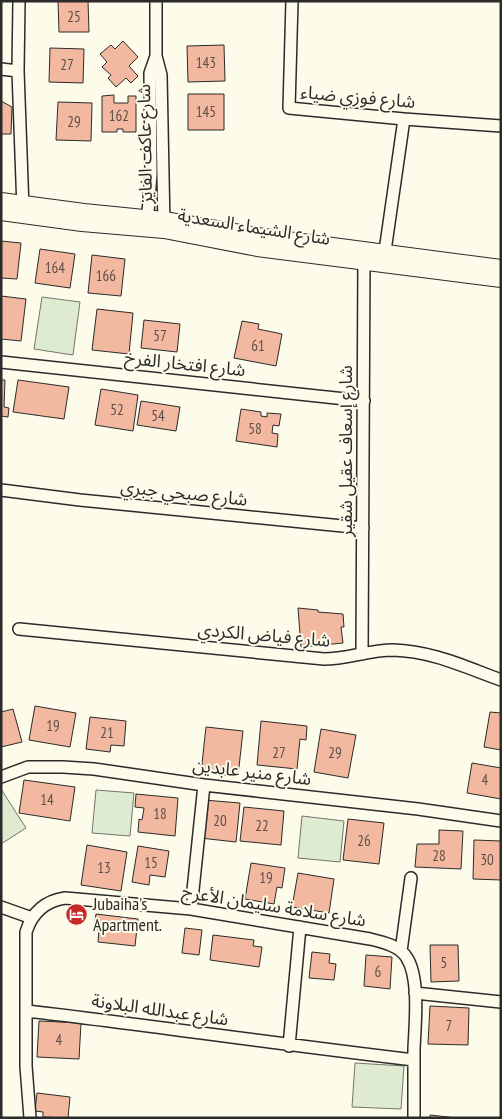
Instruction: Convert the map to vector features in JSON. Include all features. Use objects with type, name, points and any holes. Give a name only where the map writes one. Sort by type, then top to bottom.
[{"type":"street","points":[[19,1],[18,70],[23,209]]},
{"type":"street","name":"شارع عاكف الفايز","points":[[156,1],[156,56],[161,75],[164,225]]},
{"type":"street","name":"شارع فوزي ضياء","points":[[292,1],[289,108],[501,126]]},
{"type":"street","name":"شارع عاكف الفايز","points":[[147,223],[151,174],[150,74],[156,56]]},
{"type":"street","points":[[1,69],[18,70]]},
{"type":"street","points":[[385,251],[404,119]]},
{"type":"street","name":"شارع الشيماء السعدية","points":[[1,200],[23,209]]},
{"type":"street","name":"شارع الشيماء السعدية","points":[[1,213],[23,209],[84,211],[147,223],[365,248],[501,267]]},
{"type":"street","name":"شارع الشيماء السعدية","points":[[164,225],[257,249],[501,280]]},
{"type":"street","name":"شارع إسعاف عقيل شقير","points":[[362,654],[365,248]]},
{"type":"street","name":"شارع افتخار الفرخ","points":[[1,362],[364,401]]},
{"type":"street","name":"شارع صبحي جبري","points":[[1,490],[80,500],[363,528]]},
{"type":"street","name":"شارع فياض الكردي","points":[[19,629],[324,659],[392,650],[431,655],[501,680]]},
{"type":"street","name":"شارع منير عابدين","points":[[1,777],[28,767],[63,767],[418,809],[501,821]]},
{"type":"street","points":[[191,910],[204,785]]},
{"type":"street","points":[[411,878],[401,951],[409,963],[415,993],[414,1118]]},
{"type":"street","name":"شارع سلامة سليمان الأعرج","points":[[32,918],[49,902],[65,898],[191,910],[300,927],[382,942],[401,951]]},
{"type":"street","points":[[1,907],[32,918],[26,932],[25,948],[26,1066],[30,1118]]},
{"type":"street","points":[[289,1046],[300,927]]},
{"type":"street","points":[[415,993],[501,1002]]},
{"type":"street","name":"شارع عبدالله البلاونة","points":[[27,1011],[154,1025],[289,1046],[414,1060]]},
{"type":"green space","points":[[42,297],[80,302],[73,355],[34,349]]},
{"type":"green space","points":[[1,789],[26,828],[1,844]]},
{"type":"green space","points":[[96,790],[134,793],[130,836],[92,833]]},
{"type":"green space","points":[[302,816],[344,821],[340,862],[298,858]]},
{"type":"green space","points":[[355,1063],[404,1066],[401,1109],[352,1107]]},
{"type":"building","points":[[58,1],[88,1],[89,32],[59,32]]},
{"type":"building","points":[[123,41],[138,57],[129,66],[138,76],[131,83],[126,78],[116,87],[108,78],[111,75],[102,67],[107,62],[100,54],[111,45],[115,49]]},
{"type":"building","points":[[224,45],[225,81],[188,82],[187,46]]},
{"type":"building","points":[[50,48],[84,49],[83,83],[49,82]]},
{"type":"building","points":[[188,94],[224,94],[224,130],[188,130]]},
{"type":"building","points":[[114,95],[114,103],[128,103],[128,96],[136,96],[136,132],[123,132],[123,129],[117,129],[117,132],[102,132],[102,96]]},
{"type":"building","points":[[1,101],[12,107],[11,134],[1,134]]},
{"type":"building","points":[[58,102],[92,103],[91,141],[56,140]]},
{"type":"building","points":[[1,241],[21,243],[17,279],[1,278]]},
{"type":"building","points":[[40,249],[75,254],[70,288],[35,283]]},
{"type":"building","points":[[92,255],[125,259],[121,296],[88,293]]},
{"type":"building","points":[[1,296],[26,299],[21,341],[1,339]]},
{"type":"building","points":[[97,309],[133,313],[129,354],[92,350]]},
{"type":"building","points":[[144,320],[180,324],[177,352],[141,348]]},
{"type":"building","points":[[242,321],[259,324],[258,329],[282,334],[276,366],[234,358]]},
{"type":"building","points":[[1,380],[5,380],[4,407],[9,408],[8,417],[1,416]]},
{"type":"building","points":[[18,380],[69,387],[64,419],[13,412]]},
{"type":"building","points":[[101,389],[138,395],[133,431],[95,425]]},
{"type":"building","points":[[141,401],[180,407],[176,431],[137,425]]},
{"type":"building","points":[[241,409],[261,412],[261,416],[267,417],[267,413],[281,414],[279,426],[273,425],[272,433],[278,434],[277,447],[236,441]]},
{"type":"building","points":[[298,608],[343,614],[344,627],[341,627],[343,643],[301,647]]},
{"type":"building","points":[[35,706],[76,713],[70,747],[29,740]]},
{"type":"building","points":[[13,709],[22,742],[1,747],[1,712]]},
{"type":"building","points":[[490,712],[501,713],[501,750],[484,747]]},
{"type":"building","points":[[90,717],[126,721],[124,746],[111,745],[110,752],[86,749]]},
{"type":"building","points":[[261,721],[307,726],[306,740],[300,739],[297,769],[257,765]]},
{"type":"building","points":[[206,727],[243,731],[238,776],[201,773]]},
{"type":"building","points":[[321,729],[356,735],[348,778],[314,772]]},
{"type":"building","points":[[472,763],[501,768],[501,799],[467,793]]},
{"type":"building","points":[[24,780],[75,787],[70,821],[19,813]]},
{"type":"building","points":[[136,794],[178,798],[175,836],[138,832],[139,819],[142,820],[144,808],[135,807]]},
{"type":"building","points":[[204,800],[240,803],[236,842],[200,838]]},
{"type":"building","points":[[244,807],[284,811],[281,845],[240,841]]},
{"type":"building","points":[[348,819],[384,823],[379,864],[343,860]]},
{"type":"building","points":[[439,830],[463,831],[461,869],[415,867],[417,844],[439,844]]},
{"type":"building","points":[[474,840],[501,841],[501,880],[473,879]]},
{"type":"building","points":[[87,845],[127,852],[121,891],[81,885]]},
{"type":"building","points":[[138,846],[169,851],[165,877],[150,875],[149,885],[132,882]]},
{"type":"building","points":[[251,863],[285,868],[282,888],[277,887],[274,904],[245,899]]},
{"type":"building","points":[[298,873],[334,879],[329,913],[292,907]]},
{"type":"building","points":[[96,914],[138,919],[135,946],[98,942],[99,930],[94,929]]},
{"type":"building","points":[[185,928],[202,930],[199,955],[182,953]]},
{"type":"building","points":[[213,935],[254,940],[253,946],[262,947],[259,967],[210,960]]},
{"type":"building","points":[[430,945],[458,945],[459,981],[431,982]]},
{"type":"building","points":[[312,952],[330,954],[329,963],[336,964],[334,980],[309,978]]},
{"type":"building","points":[[366,955],[392,957],[390,989],[364,986]]},
{"type":"building","points":[[430,1006],[469,1008],[468,1045],[428,1044]]},
{"type":"building","points":[[39,1021],[81,1023],[79,1059],[37,1057]]},
{"type":"building","points":[[37,1093],[70,1097],[68,1118],[43,1117],[43,1112],[35,1111]]},
{"type":"building","points":[[430,1115],[457,1118],[430,1118]]},
{"type":"place","name":"Jubaiha's Apartment.","points":[[77,914]]}]
